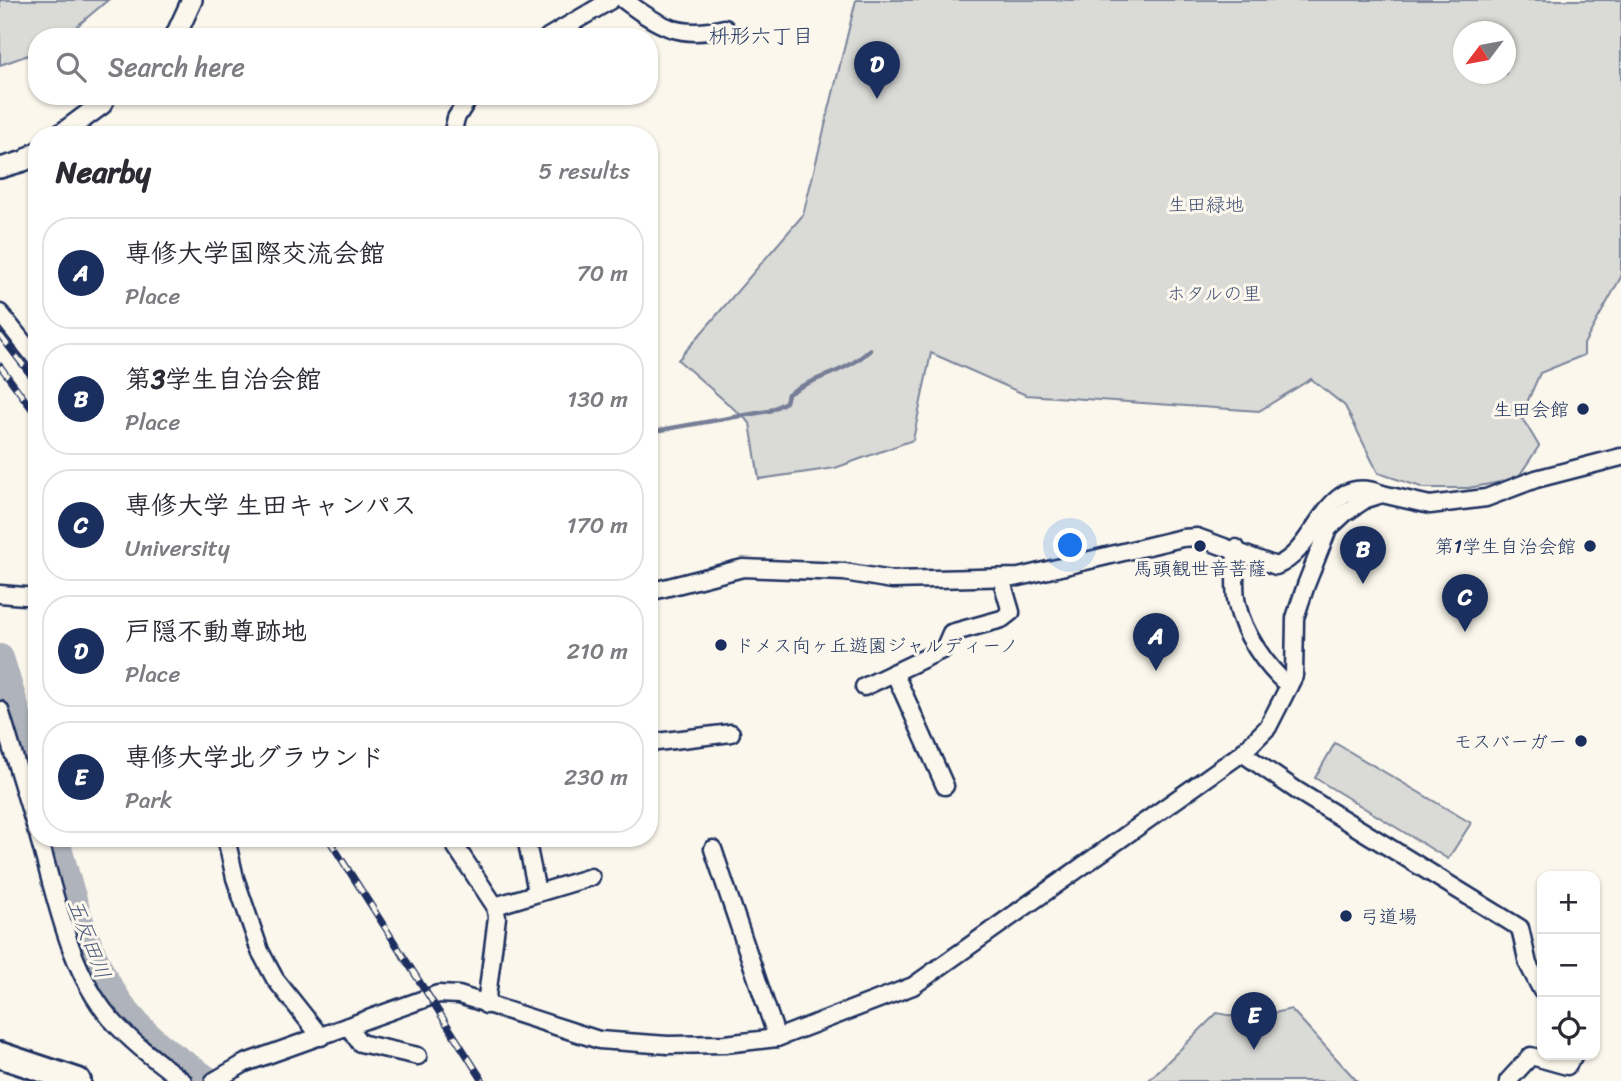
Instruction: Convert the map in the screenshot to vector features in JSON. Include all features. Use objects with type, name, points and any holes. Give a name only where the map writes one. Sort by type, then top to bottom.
[{"type":"main road","points":[[0,1055],[78,1081]]},
{"type":"street","points":[[179,28],[192,0]]},
{"type":"street","points":[[563,28],[611,0]]},
{"type":"street","points":[[624,0],[649,18],[676,32],[701,34],[725,28]]},
{"type":"street","points":[[72,126],[101,105]]},
{"type":"street","points":[[454,126],[464,105]]},
{"type":"street","points":[[0,168],[28,158]]},
{"type":"street","points":[[0,313],[28,349]]},
{"type":"street","points":[[658,590],[743,568],[844,572],[892,580],[1019,577],[1182,538],[1197,537],[1236,548],[1276,565],[1287,562],[1309,538],[1335,499],[1353,490],[1370,489],[1430,505],[1458,503],[1486,498],[1536,479],[1621,457]]},
{"type":"street","points":[[224,1078],[245,1063],[431,995],[459,995],[599,1040],[668,1045],[724,1044],[777,1038],[913,986],[1242,753],[1268,727],[1294,676],[1295,618],[1328,529],[1366,499],[1382,494]]},
{"type":"street","points":[[1236,548],[1236,602],[1245,627],[1274,674],[1289,686]]},
{"type":"street","points":[[864,687],[944,649],[951,633],[1002,619],[1012,612],[1001,578]]},
{"type":"street","points":[[0,594],[28,596]]},
{"type":"street","points":[[894,672],[944,786]]},
{"type":"street","points":[[0,709],[28,802]]},
{"type":"street","points":[[658,742],[731,733]]},
{"type":"street","points":[[1242,753],[1296,790],[1520,928],[1528,964],[1537,981]]},
{"type":"street","points":[[41,847],[74,953],[96,998],[135,1045],[183,1081]]},
{"type":"street","points":[[228,847],[235,878],[260,951],[275,979],[320,1037]]},
{"type":"street","points":[[456,847],[495,906],[497,917],[486,1004]]},
{"type":"street","points":[[528,847],[537,892]]},
{"type":"street","points":[[713,849],[777,1038]]},
{"type":"street","points":[[495,906],[590,877]]},
{"type":"street","points":[[348,1026],[360,1043],[418,1055]]},
{"type":"street","points":[[1508,1081],[1531,1056],[1537,1058]]},
{"type":"street","points":[[1545,1060],[1567,1066],[1571,1060]]},
{"type":"green space","points":[[0,0],[108,0],[75,28],[28,28],[28,55],[0,65]]},
{"type":"green space","name":"生田緑地","points":[[856,0],[1621,0],[1621,277],[1584,344],[1584,355],[1540,373],[1521,416],[1539,446],[1517,479],[1468,488],[1424,488],[1378,473],[1345,406],[1311,379],[1259,411],[1026,395],[931,353],[913,440],[835,468],[759,479],[750,423],[678,360],[803,215]]},
{"type":"green space","points":[[1335,743],[1471,823],[1448,859],[1315,778]]},
{"type":"green space","points":[[1291,1009],[1357,1081],[1148,1081],[1217,1013],[1250,1019]]},
{"type":"waterway","points":[[658,430],[769,411],[786,402],[788,394],[850,365],[870,350]]},
{"type":"waterway","name":"五反田川","points":[[0,658],[28,750]]},
{"type":"waterway","name":"五反田川","points":[[58,847],[84,934],[104,979],[133,1020],[150,1038],[209,1081]]},
{"type":"railway","points":[[0,335],[28,371]]},
{"type":"railway","points":[[0,366],[28,404]]},
{"type":"railway","points":[[334,847],[483,1081]]},
{"type":"place","name":"戸隠不動尊跡地","points":[[877,99]]},
{"type":"place","name":"生田会館","points":[[1583,409]]},
{"type":"place","name":"馬頭観世音菩薩","points":[[1200,546]]},
{"type":"place","name":"第1学生自治会館","points":[[1590,546]]},
{"type":"place","name":"第3学生自治会館","points":[[1363,584]]},
{"type":"place","name":"専修大学 生田キャンパス","points":[[1465,632]]},
{"type":"place","name":"ドメス向ヶ丘遊園ジャルディーノ","points":[[721,645]]},
{"type":"place","name":"専修大学国際交流会館","points":[[1156,671]]},
{"type":"place","name":"モスバーガー","points":[[1581,741]]},
{"type":"place","name":"弓道場","points":[[1346,916]]},
{"type":"place","name":"専修大学北グラウンド","points":[[1254,1050]]},
{"type":"district","name":"枡形六丁目","points":[[761,36]]},
{"type":"park label","name":"ホタルの里","points":[[1214,293]]}]
